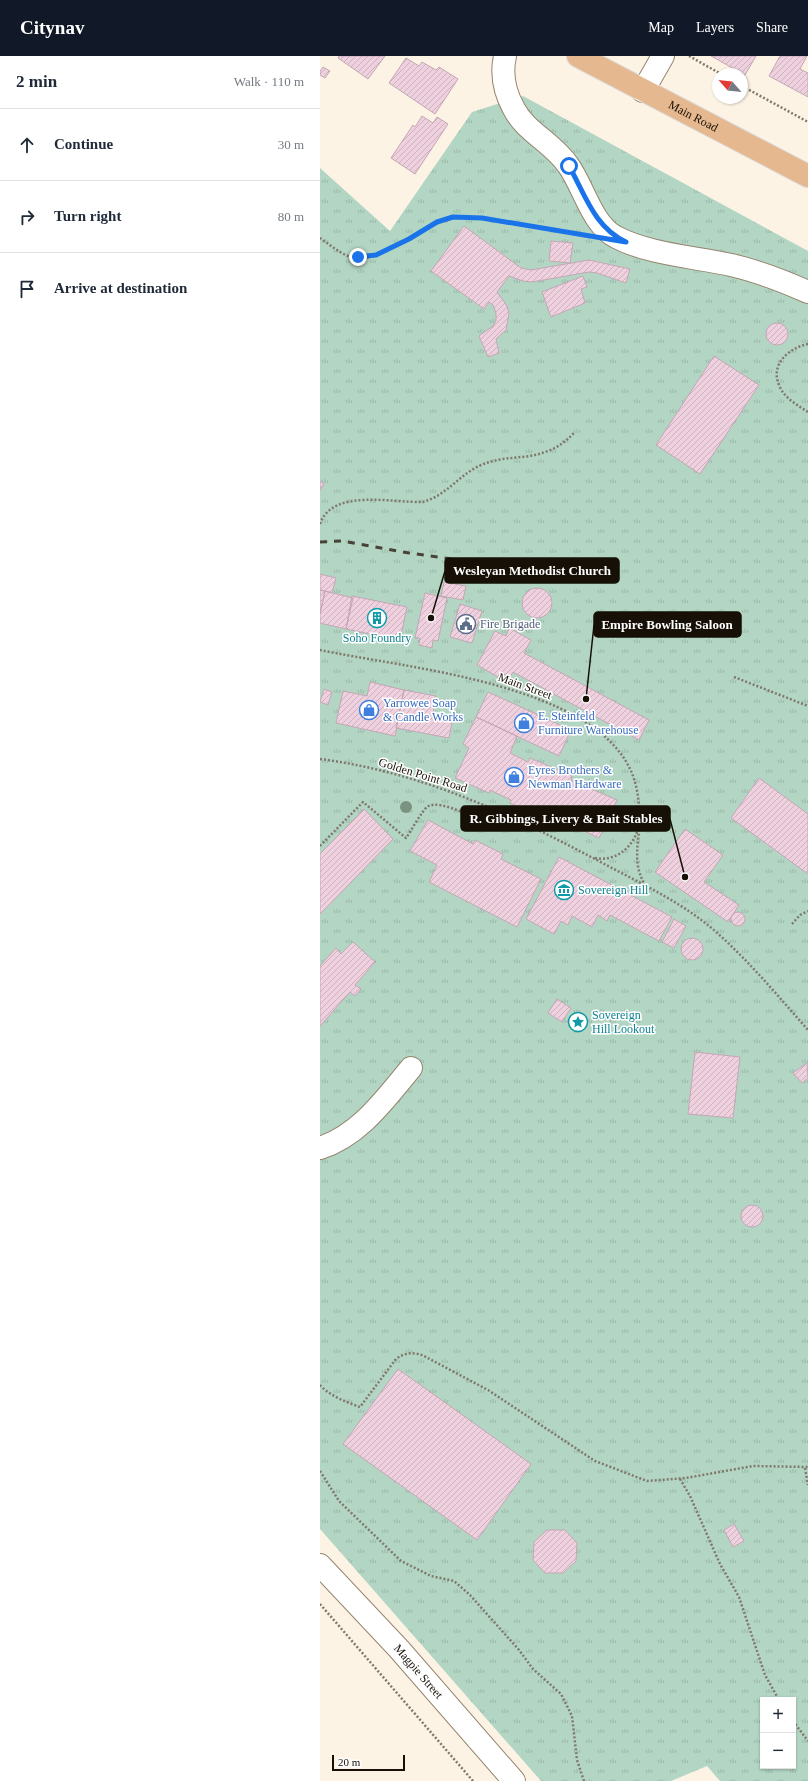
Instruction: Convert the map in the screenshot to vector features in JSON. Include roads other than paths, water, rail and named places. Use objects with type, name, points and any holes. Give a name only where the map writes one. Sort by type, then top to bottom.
[{"type":"main road","name":"Main Road","points":[[578,56],[808,176]]},
{"type":"street","points":[[505,56],[503,64],[504,80],[509,99],[520,118],[569,166],[591,208],[614,236],[626,242],[647,248],[739,267],[776,278],[808,292]]},
{"type":"street","points":[[643,91],[663,56]]},
{"type":"street","points":[[320,1148],[341,1138],[363,1124],[411,1068]]},
{"type":"street","name":"Magpie Street","points":[[320,1565],[399,1649],[514,1781]]},
{"type":"railway","points":[[320,542],[342,541],[409,553],[508,567]]},
{"type":"place","name":"Soho Foundry","points":[[377,618]]},
{"type":"place","name":"Wesleyan Methodist Church","points":[[431,618]]},
{"type":"place","name":"Fire Brigade","points":[[466,624]]},
{"type":"place","name":"Empire Bowling Saloon","points":[[586,699]]},
{"type":"place","name":"Yarrowee Soap & Candle Works","points":[[369,710]]},
{"type":"place","name":"E. Steinfeld Furniture Warehouse","points":[[524,723]]},
{"type":"place","name":"Eyres Brothers & Newman Hardware","points":[[514,777]]},
{"type":"place","name":"R. Gibbings, Livery & Bait Stables","points":[[685,877]]},
{"type":"place","name":"Sovereign Hill","points":[[564,890]]},
{"type":"place","name":"Sovereign Hill Lookout","points":[[578,1022]]}]
